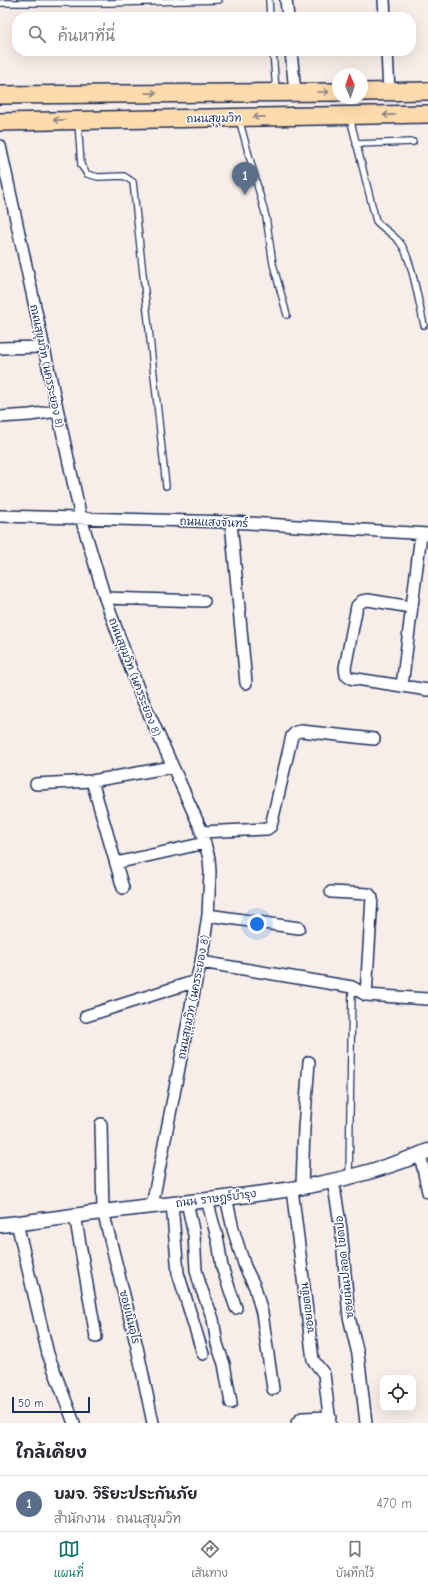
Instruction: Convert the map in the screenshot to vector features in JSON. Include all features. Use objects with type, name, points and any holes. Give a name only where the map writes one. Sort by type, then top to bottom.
[{"type":"main road","points":[[368,92],[428,91]]},
{"type":"main road","points":[[0,95],[332,92]]},
{"type":"main road","points":[[112,94],[112,119]]},
{"type":"main road","name":"ถนนสุขุมวิท","points":[[0,122],[428,114]]},
{"type":"street","points":[[286,0],[287,12]]},
{"type":"street","points":[[384,0],[385,12]]},
{"type":"street","points":[[291,56],[295,92]]},
{"type":"street","points":[[387,56],[389,92]]},
{"type":"street","name":"ถนนสุขุมวิท (นครระยอง 8)","points":[[0,146],[81,518],[105,598],[140,694],[203,838],[209,858],[210,872],[208,915],[201,962],[152,1206]]},
{"type":"street","points":[[0,348],[43,347]]},
{"type":"street","points":[[0,417],[57,411]]},
{"type":"street","name":"ถนนแสงจันทร์","points":[[0,516],[231,522],[425,534]]},
{"type":"street","points":[[231,522],[246,683]]},
{"type":"street","points":[[402,686],[411,606],[425,534]]},
{"type":"street","points":[[105,598],[204,601]]},
{"type":"street","points":[[411,606],[368,600],[362,601],[357,606],[345,668],[346,675],[350,678],[428,690]]},
{"type":"street","points":[[116,863],[203,838],[267,829],[271,826],[292,736],[296,732],[301,730],[374,739]]},
{"type":"street","points":[[36,784],[92,781],[172,767]]},
{"type":"street","points":[[92,781],[123,888]]},
{"type":"street","points":[[331,892],[369,894],[372,898],[366,995]]},
{"type":"street","points":[[208,915],[299,928]]},
{"type":"street","points":[[201,962],[352,987],[366,995],[428,999]]},
{"type":"street","points":[[86,1016],[196,981]]},
{"type":"street","name":"ซอยเขตขัน","points":[[309,1062],[304,1128],[297,1188],[313,1360],[324,1374],[330,1420]]},
{"type":"street","name":"ซอยเนินอุไร","points":[[101,1124],[103,1212],[132,1326],[153,1423]]},
{"type":"street","points":[[424,1153],[428,1192]]},
{"type":"street","name":"ถนน ราษฎร์บำรุง","points":[[0,1225],[297,1188],[349,1178],[424,1153]]},
{"type":"street","name":"ซอยเนินปลอด โขดปอ","points":[[333,1181],[341,1229],[349,1317],[358,1354],[366,1423]]},
{"type":"street","points":[[226,1197],[233,1229],[245,1267],[255,1287],[262,1313],[273,1389]]},
{"type":"street","points":[[207,1200],[218,1241],[222,1267],[236,1308]]},
{"type":"street","points":[[187,1202],[194,1235],[196,1270],[213,1319],[217,1344],[224,1364],[231,1403]]},
{"type":"street","points":[[172,1204],[178,1273],[203,1354]]},
{"type":"street","points":[[74,1215],[96,1336]]},
{"type":"street","points":[[17,1223],[48,1354],[74,1423]]},
{"type":"street","points":[[297,1423],[302,1418],[330,1420]]},
{"type":"lane","points":[[0,3],[219,0]]},
{"type":"lane","points":[[268,0],[269,12]]},
{"type":"lane","points":[[273,56],[276,92]]},
{"type":"lane","points":[[349,116],[376,221],[383,229],[400,242],[407,253],[424,325]]},
{"type":"lane","points":[[239,118],[266,217],[273,264],[287,315]]},
{"type":"lane","points":[[78,120],[81,165],[87,174],[98,177],[124,176],[133,182],[166,486]]},
{"type":"lane","points":[[356,144],[413,142]]},
{"type":"lane","points":[[349,1178],[352,987]]},
{"type":"place","name":"บมจ. วิริยะประกันภัย","points":[[245,195]]}]
